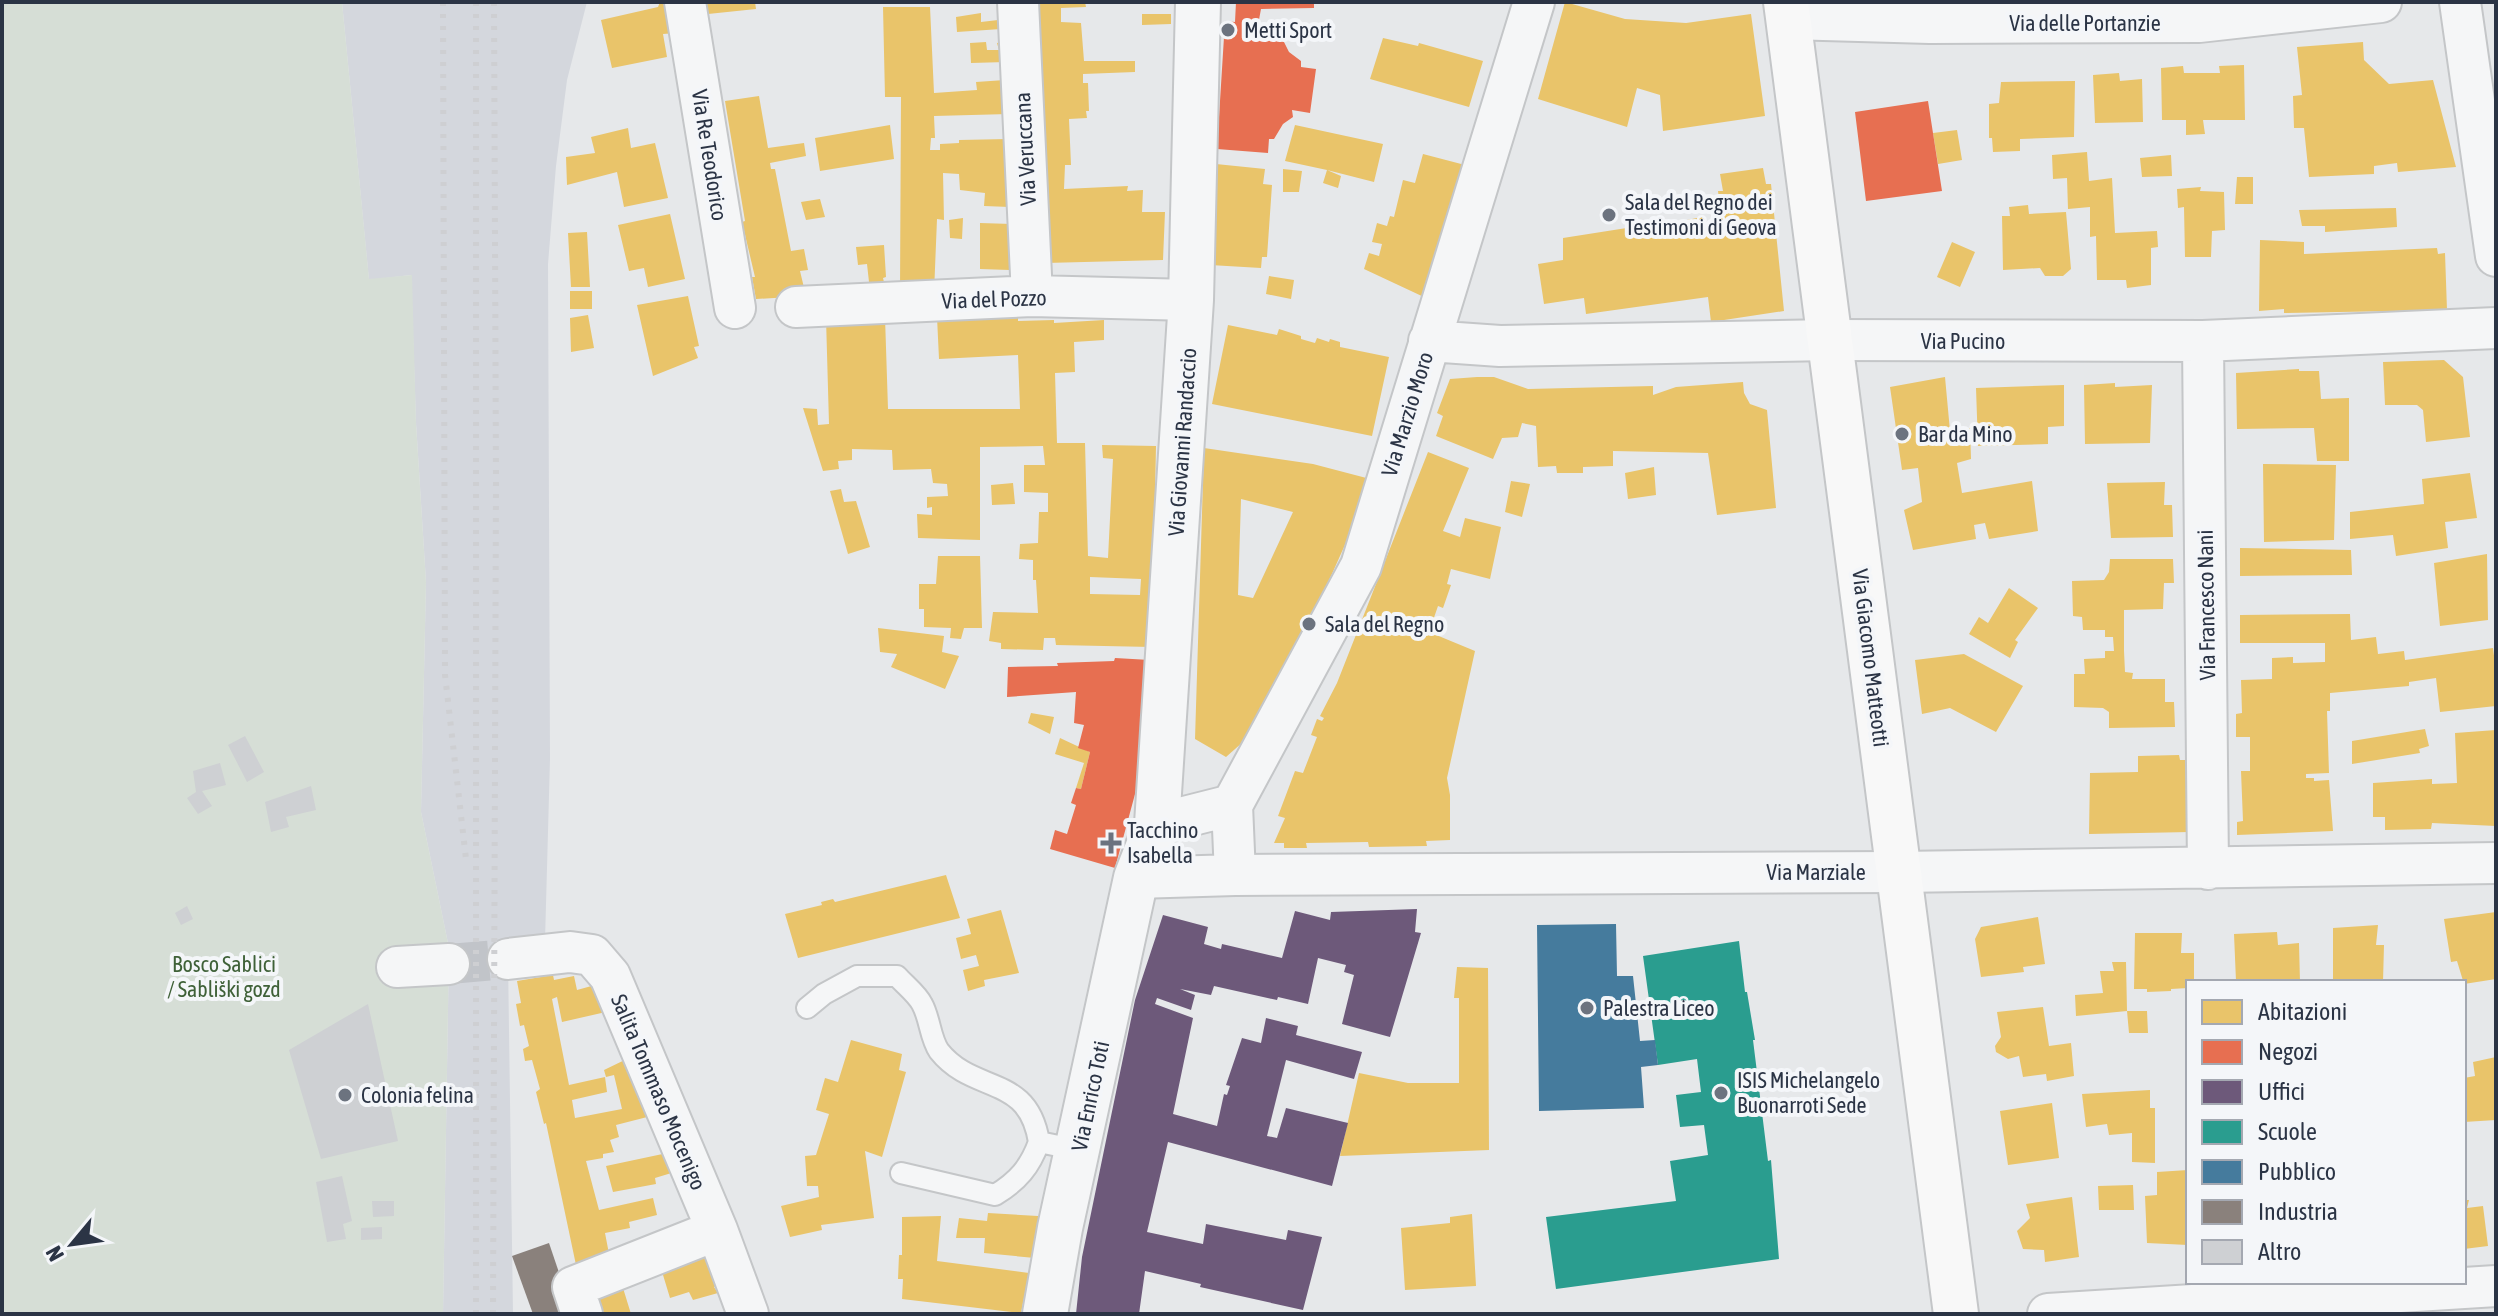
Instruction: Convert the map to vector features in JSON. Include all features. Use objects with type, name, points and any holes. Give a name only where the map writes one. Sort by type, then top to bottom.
[{"type":"main road","name":"Via Giacomo Matteotti","points":[[1787,11],[1956,1314]]},
{"type":"street","name":"Via Re Teodorico","points":[[685,2],[735,308]]},
{"type":"street","name":"Via Veruccana","points":[[1018,2],[1032,296]]},
{"type":"street","name":"Via Giovanni Randaccio","points":[[1136,878],[1157,824],[1191,300],[1198,2]]},
{"type":"street","name":"Via Marzio Moro","points":[[1232,805],[1361,566],[1534,2]]},
{"type":"street","name":"Via delle Portanzie","points":[[1787,11],[1930,23],[2199,22],[2381,2]]},
{"type":"street","points":[[2460,2],[2496,256]]},
{"type":"street","name":"Via del Pozzo","points":[[796,307],[1032,296],[1191,300]]},
{"type":"street","name":"Via Pucino","points":[[1429,341],[1500,346],[1830,340],[2203,341],[2496,328]]},
{"type":"street","name":"Via Francesco Nani","points":[[2203,341],[2208,869]]},
{"type":"street","points":[[1157,824],[1232,805],[1235,875]]},
{"type":"street","name":"Via Marziale","points":[[1136,878],[2208,869],[2496,863]]},
{"type":"street","name":"Via Enrico Toti","points":[[1045,1314],[1060,1228],[1059,1146],[1136,878]]},
{"type":"street","name":"Salita Tommaso Mocenigo","points":[[508,959],[570,952],[592,955],[610,976],[717,1230],[748,1314]]},
{"type":"street","points":[[397,967],[449,964]]},
{"type":"street","points":[[582,1314],[573,1287],[717,1230]]},
{"type":"street","points":[[2048,1314],[2496,1286]]},
{"type":"lane","points":[[807,1008],[824,994],[857,976],[897,976],[922,1003],[938,1049],[963,1072],[1016,1095],[1059,1146],[1032,1161],[1016,1182],[995,1195],[901,1173]]},
{"type":"shaded area","points":[[342,2],[587,2],[567,80],[548,264],[550,759],[545,941],[508,959],[513,1314],[443,1314],[449,948],[421,812],[426,582],[411,275],[369,280]]},
{"type":"green space","name":"Bosco Sablici / Sabliški gozd","points":[[2,2],[342,2],[369,279],[412,275],[416,423],[426,582],[421,812],[449,948],[443,1314],[2,1314]]},
{"type":"building: Abitazioni","points":[[660,2],[670,2],[676,33],[663,34],[667,57],[612,68],[601,20],[658,7]]},
{"type":"building: Abitazioni","points":[[705,2],[755,2],[756,9],[708,14]]},
{"type":"building: Abitazioni","points":[[1028,2],[1085,2],[1086,7],[1061,8],[1061,22],[1081,23],[1084,61],[1135,61],[1135,72],[1083,74],[1083,83],[1088,83],[1089,111],[1086,111],[1087,118],[1069,119],[1071,165],[1065,165],[1064,189],[1128,186],[1127,191],[1143,190],[1142,212],[1165,212],[1163,260],[1045,263]]},
{"type":"building: Abitazioni","points":[[1565,2],[1625,19],[1686,23],[1751,14],[1765,116],[1663,131],[1660,95],[1637,88],[1627,127],[1538,99]]},
{"type":"building: Abitazioni","points":[[883,7],[930,7],[934,93],[977,90],[976,82],[1005,80],[1009,114],[934,116],[935,138],[931,138],[930,150],[940,150],[940,144],[959,143],[959,140],[1008,139],[1010,207],[984,206],[985,193],[960,190],[959,174],[943,173],[944,220],[937,219],[934,293],[900,292],[901,97],[885,97]]},
{"type":"building: Abitazioni","points":[[981,13],[981,22],[998,20],[1001,29],[957,32],[956,17]]},
{"type":"building: Abitazioni","points":[[1142,14],[1171,14],[1171,24],[1142,25]]},
{"type":"building: Abitazioni","points":[[1383,38],[1418,46],[1419,43],[1483,61],[1469,107],[1370,79]]},
{"type":"building: Abitazioni","points":[[1007,41],[1006,62],[971,63],[970,43],[986,42],[987,50],[999,50],[997,43]]},
{"type":"building: Abitazioni","points":[[2363,42],[2364,60],[2389,84],[2433,80],[2456,167],[2398,172],[2397,163],[2374,166],[2374,174],[2309,177],[2304,128],[2294,128],[2293,96],[2302,95],[2297,47]]},
{"type":"building: Abitazioni","points":[[2244,65],[2245,120],[2203,120],[2205,134],[2186,135],[2186,120],[2162,120],[2161,68],[2183,66],[2184,73],[2220,73],[2219,66]]},
{"type":"building: Abitazioni","points":[[2119,73],[2120,81],[2142,79],[2143,122],[2095,123],[2093,75]]},
{"type":"building: Abitazioni","points":[[2075,81],[2074,137],[2020,139],[2020,151],[1993,152],[1992,138],[1989,138],[1989,104],[1999,103],[2001,82]]},
{"type":"building: Abitazioni","points":[[759,96],[768,148],[804,143],[806,156],[770,163],[771,169],[775,169],[791,251],[804,249],[808,270],[800,271],[806,296],[756,299],[752,277],[755,277],[742,222],[745,221],[725,101]]},
{"type":"building: Abitazioni","points":[[890,125],[894,159],[820,171],[815,138]]},
{"type":"building: Abitazioni","points":[[1295,125],[1383,144],[1374,182],[1285,161]]},
{"type":"building: Abitazioni","points":[[628,128],[631,148],[655,143],[668,198],[624,207],[617,172],[567,185],[566,157],[595,153],[591,137]]},
{"type":"building: Abitazioni","points":[[1957,130],[1962,160],[1938,164],[1933,133]]},
{"type":"building: Abitazioni","points":[[2087,152],[2089,181],[2112,178],[2115,233],[2157,231],[2158,247],[2151,248],[2151,285],[2127,288],[2126,280],[2097,280],[2096,236],[2090,237],[2090,207],[2068,209],[2067,178],[2053,179],[2052,155]]},
{"type":"building: Abitazioni","points":[[1423,154],[1465,165],[1426,298],[1364,269],[1369,253],[1379,256],[1382,244],[1372,242],[1377,223],[1387,226],[1390,216],[1394,217],[1403,180],[1415,183]]},
{"type":"building: Abitazioni","points":[[2171,155],[2172,176],[2142,177],[2140,158]]},
{"type":"building: Abitazioni","points":[[1216,164],[1265,169],[1263,184],[1272,185],[1267,257],[1262,257],[1261,268],[1210,265]]},
{"type":"building: Abitazioni","points":[[1763,168],[1766,184],[1771,184],[1784,311],[1711,322],[1708,297],[1586,314],[1584,298],[1544,304],[1538,264],[1563,260],[1563,238],[1633,227],[1634,231],[1683,225],[1682,221],[1702,217],[1704,228],[1722,226],[1718,191],[1723,191],[1720,174]]},
{"type":"building: Abitazioni","points":[[1283,169],[1302,171],[1299,192],[1283,192]]},
{"type":"building: Abitazioni","points":[[1327,170],[1341,176],[1338,188],[1323,183]]},
{"type":"building: Abitazioni","points":[[2237,177],[2253,177],[2253,204],[2235,204]]},
{"type":"building: Abitazioni","points":[[2201,187],[2200,191],[2224,192],[2225,230],[2212,231],[2211,257],[2185,257],[2184,207],[2178,208],[2177,189]]},
{"type":"building: Abitazioni","points":[[820,199],[825,217],[806,220],[801,202]]},
{"type":"building: Abitazioni","points":[[2028,205],[2029,214],[2066,212],[2071,269],[2063,276],[2045,276],[2040,268],[2003,270],[2002,216],[2010,216],[2009,207]]},
{"type":"building: Abitazioni","points":[[2396,208],[2397,227],[2325,232],[2325,226],[2302,226],[2299,210]]},
{"type":"building: Abitazioni","points":[[670,214],[685,279],[648,287],[644,268],[629,271],[618,225]]},
{"type":"building: Abitazioni","points":[[963,218],[962,239],[950,238],[949,220]]},
{"type":"building: Abitazioni","points":[[980,223],[1012,224],[1010,270],[980,269]]},
{"type":"building: Abitazioni","points":[[587,232],[590,287],[571,287],[568,233]]},
{"type":"building: Abitazioni","points":[[2260,240],[2304,242],[2304,254],[2437,248],[2438,254],[2445,253],[2447,310],[2259,311]]},
{"type":"building: Abitazioni","points":[[1952,242],[1975,252],[1960,287],[1937,277]]},
{"type":"building: Abitazioni","points":[[884,245],[884,282],[869,282],[867,264],[858,265],[856,247]]},
{"type":"building: Abitazioni","points":[[1269,276],[1294,280],[1291,299],[1266,294]]},
{"type":"building: Abitazioni","points":[[570,291],[592,291],[592,309],[570,309]]},
{"type":"building: Abitazioni","points":[[688,296],[699,346],[694,347],[698,358],[653,376],[637,305]]},
{"type":"building: Abitazioni","points":[[588,315],[594,348],[571,352],[570,318]]},
{"type":"building: Abitazioni","points":[[885,317],[888,409],[1020,409],[1018,355],[939,359],[937,317],[1018,318],[1018,321],[1054,320],[1054,323],[1104,320],[1104,340],[1074,342],[1075,372],[1055,373],[1057,443],[1085,443],[1088,556],[1108,558],[1113,459],[1103,458],[1102,445],[1156,446],[1152,647],[1056,645],[1055,638],[1044,638],[1043,650],[1001,649],[1001,643],[989,641],[993,612],[1038,613],[1033,560],[1019,559],[1020,544],[1038,543],[1039,512],[1048,512],[1048,493],[1024,492],[1024,465],[1045,465],[1043,446],[980,447],[980,540],[918,538],[917,514],[932,515],[932,507],[927,508],[927,497],[948,496],[947,484],[933,483],[931,469],[893,470],[892,450],[852,449],[852,460],[838,461],[839,469],[823,471],[803,408],[817,409],[818,425],[829,424],[826,318]],"holes":[[[1090,577],[1141,579],[1140,595],[1090,594]]]},
{"type":"building: Abitazioni","points":[[1228,325],[1277,335],[1279,329],[1315,343],[1317,338],[1329,342],[1330,339],[1340,342],[1340,347],[1389,357],[1372,436],[1212,404]]},
{"type":"building: Abitazioni","points":[[2444,360],[2463,377],[2470,437],[2426,442],[2423,410],[2417,405],[2385,405],[2383,362]]},
{"type":"building: Abitazioni","points":[[2299,369],[2319,371],[2321,399],[2349,398],[2349,461],[2317,461],[2314,428],[2237,429],[2236,373]]},
{"type":"building: Abitazioni","points":[[1494,377],[1528,389],[1653,386],[1653,395],[1676,387],[1743,382],[1750,404],[1767,410],[1776,508],[1717,515],[1708,453],[1613,451],[1613,466],[1583,467],[1583,473],[1557,473],[1556,466],[1538,467],[1536,426],[1522,423],[1518,437],[1502,438],[1493,459],[1436,436],[1443,416],[1437,413],[1450,379]]},
{"type":"building: Abitazioni","points":[[1945,377],[1950,431],[1970,428],[1971,459],[1957,463],[1962,493],[2032,481],[2038,531],[1989,539],[1985,523],[1974,525],[1976,539],[1913,550],[1904,510],[1922,502],[1918,468],[1902,470],[1890,387]]},
{"type":"building: Abitazioni","points":[[2115,383],[2115,387],[2152,385],[2150,443],[2085,444],[2084,385]]},
{"type":"building: Abitazioni","points":[[2064,385],[2064,426],[2048,427],[2048,444],[1978,446],[1976,388]]},
{"type":"building: Abitazioni","points":[[1204,448],[1313,464],[1374,480],[1310,623],[1252,734],[1226,757],[1195,739]],"holes":[[[1241,499],[1293,512],[1253,598],[1238,595]]]},
{"type":"building: Abitazioni","points":[[1428,452],[1469,468],[1443,531],[1460,537],[1465,518],[1501,527],[1490,579],[1451,569],[1447,584],[1451,585],[1443,608],[1438,606],[1429,632],[1475,651],[1447,778],[1450,840],[1426,841],[1427,846],[1369,847],[1368,842],[1306,843],[1307,848],[1284,848],[1284,843],[1274,843],[1285,818],[1278,816],[1295,771],[1303,773],[1317,737],[1311,735],[1317,719],[1322,721],[1324,718],[1320,716],[1337,683]]},
{"type":"building: Abitazioni","points":[[2263,464],[2336,465],[2334,540],[2264,542]]},
{"type":"building: Abitazioni","points":[[1654,467],[1656,495],[1628,499],[1625,473]]},
{"type":"building: Abitazioni","points":[[2470,473],[2477,518],[2445,522],[2448,548],[2396,556],[2393,535],[2350,539],[2350,512],[2424,504],[2422,479]]},
{"type":"building: Abitazioni","points":[[1511,481],[1530,484],[1522,517],[1505,512]]},
{"type":"building: Abitazioni","points":[[2165,482],[2164,505],[2172,505],[2173,537],[2111,538],[2107,483]]},
{"type":"building: Abitazioni","points":[[1013,483],[1015,504],[992,505],[991,485]]},
{"type":"building: Abitazioni","points":[[841,489],[844,502],[856,501],[870,547],[848,554],[830,491]]},
{"type":"building: Abitazioni","points":[[2240,548],[2351,550],[2352,575],[2240,576]]},
{"type":"building: Abitazioni","points":[[2487,554],[2488,620],[2440,626],[2434,563]]},
{"type":"building: Abitazioni","points":[[938,556],[980,556],[982,628],[964,628],[961,639],[950,638],[951,628],[924,627],[924,609],[919,609],[919,584],[936,584]]},
{"type":"building: Abitazioni","points":[[2110,559],[2173,559],[2174,583],[2164,583],[2163,609],[2124,610],[2124,651],[2125,672],[2133,673],[2132,679],[2165,679],[2165,702],[2174,702],[2175,727],[2109,728],[2109,712],[2103,708],[2074,707],[2074,674],[2085,674],[2084,659],[2105,658],[2105,651],[2114,651],[2113,637],[2105,637],[2105,630],[2083,630],[2082,617],[2073,616],[2072,581],[2104,580],[2109,572]]},
{"type":"building: Abitazioni","points":[[2009,588],[2038,608],[2015,640],[2018,642],[2010,658],[1969,634],[1979,617],[1988,623]]},
{"type":"building: Abitazioni","points":[[2350,614],[2351,640],[2376,637],[2378,654],[2404,651],[2405,660],[2493,648],[2496,706],[2440,712],[2436,678],[2409,682],[2409,686],[2330,693],[2330,711],[2327,711],[2329,773],[2306,774],[2306,778],[2329,780],[2333,831],[2237,835],[2237,822],[2243,821],[2241,771],[2250,771],[2250,737],[2236,737],[2236,714],[2242,713],[2241,680],[2272,679],[2272,658],[2293,657],[2293,663],[2325,662],[2325,643],[2240,643],[2240,615]]},
{"type":"building: Abitazioni","points":[[878,628],[944,636],[942,652],[959,656],[945,689],[891,667],[897,654],[880,652]]},
{"type":"building: Abitazioni","points":[[1964,654],[2023,686],[1996,732],[1950,708],[1922,714],[1915,660]]},
{"type":"building: Abitazioni","points":[[1031,713],[1054,717],[1050,734],[1028,723]]},
{"type":"building: Abitazioni","points":[[2425,729],[2429,746],[2419,749],[2420,753],[2352,764],[2352,741]]},
{"type":"building: Abitazioni","points":[[2496,730],[2496,826],[2432,823],[2431,829],[2385,830],[2385,817],[2373,817],[2373,783],[2432,779],[2432,784],[2457,783],[2455,733]]},
{"type":"building: Abitazioni","points":[[1060,738],[1090,752],[1081,789],[1076,788],[1084,763],[1055,754]]},
{"type":"building: Abitazioni","points":[[2179,755],[2180,760],[2188,760],[2190,832],[2089,834],[2090,773],[2138,772],[2138,756]]},
{"type":"building: Abitazioni","points":[[946,875],[960,918],[798,958],[785,914],[822,905],[821,902],[833,899],[835,902]]},
{"type":"building: Abitazioni","points":[[1001,910],[1019,973],[984,980],[985,986],[968,991],[963,970],[979,966],[976,955],[961,959],[956,938],[971,934],[967,919]]},
{"type":"building: Abitazioni","points":[[2496,912],[2496,979],[2466,984],[2466,980],[2463,980],[2457,961],[2451,962],[2444,919]]},
{"type":"building: Abitazioni","points":[[2038,917],[2045,964],[2023,967],[2024,972],[1981,977],[1975,939],[1981,927]]},
{"type":"building: Abitazioni","points":[[2378,925],[2376,945],[2384,945],[2383,980],[2333,980],[2333,928]]},
{"type":"building: Abitazioni","points":[[2277,932],[2278,945],[2299,943],[2300,980],[2236,980],[2234,934]]},
{"type":"building: Abitazioni","points":[[2135,933],[2182,933],[2181,953],[2194,953],[2194,980],[2186,980],[2186,988],[2171,991],[2134,989]]},
{"type":"building: Abitazioni","points":[[2112,962],[2126,962],[2127,1011],[2076,1016],[2075,995],[2103,993],[2100,971],[2114,971]]},
{"type":"building: Abitazioni","points":[[1457,967],[1488,968],[1489,1150],[1340,1156],[1359,1073],[1408,1083],[1459,1083],[1459,998],[1454,998]]},
{"type":"building: Abitazioni","points":[[553,975],[554,980],[574,976],[577,990],[606,982],[619,1009],[562,1022],[557,997],[552,999],[569,1085],[605,1077],[607,1092],[572,1100],[575,1118],[622,1109],[614,1075],[606,1077],[604,1070],[635,1055],[655,1115],[616,1125],[619,1137],[610,1140],[614,1152],[586,1161],[599,1210],[653,1198],[657,1215],[629,1222],[630,1228],[605,1233],[610,1259],[576,1265],[546,1123],[536,1092],[540,1089],[532,1060],[525,1061],[523,1049],[529,1046],[524,1025],[520,1026],[516,1004],[521,1003],[517,981]]},
{"type":"building: Abitazioni","points":[[2043,1007],[2049,1046],[2071,1043],[2074,1076],[2047,1081],[2046,1074],[2023,1077],[2019,1056],[2008,1059],[1996,1052],[1995,1046],[2001,1037],[1997,1012]]},
{"type":"building: Abitazioni","points":[[2127,1011],[2147,1011],[2148,1033],[2129,1033]]},
{"type":"building: Abitazioni","points":[[851,1040],[902,1054],[899,1070],[906,1072],[882,1157],[865,1151],[874,1218],[821,1225],[822,1230],[790,1237],[781,1206],[819,1197],[818,1186],[807,1186],[805,1156],[816,1155],[829,1114],[816,1110],[825,1078],[838,1082]]},
{"type":"building: Abitazioni","points":[[2496,1057],[2496,1120],[2466,1122],[2466,1078],[2475,1076],[2473,1062]]},
{"type":"building: Abitazioni","points":[[2150,1090],[2150,1108],[2155,1108],[2155,1163],[2132,1162],[2132,1133],[2109,1135],[2107,1124],[2086,1127],[2082,1094]]},
{"type":"building: Abitazioni","points":[[2052,1103],[2059,1158],[2008,1165],[2000,1111]]},
{"type":"building: Abitazioni","points":[[672,1152],[678,1171],[655,1178],[656,1184],[613,1192],[606,1166]]},
{"type":"building: Abitazioni","points":[[2186,1170],[2186,1245],[2147,1243],[2145,1196],[2157,1195],[2157,1172]]},
{"type":"building: Abitazioni","points":[[2133,1185],[2134,1210],[2099,1210],[2098,1186]]},
{"type":"building: Abitazioni","points":[[2072,1197],[2079,1257],[2045,1262],[2044,1250],[2023,1249],[2017,1231],[2030,1218],[2026,1204]]},
{"type":"building: Abitazioni","points":[[2466,1200],[2469,1200],[2467,1208],[2483,1206],[2488,1246],[2466,1249]]},
{"type":"building: Abitazioni","points":[[988,1213],[1038,1216],[1043,1222],[1035,1258],[984,1253],[985,1238],[956,1238],[959,1218],[987,1221]]},
{"type":"building: Abitazioni","points":[[1472,1214],[1476,1286],[1405,1290],[1401,1228],[1450,1223],[1450,1217]]},
{"type":"building: Abitazioni","points":[[941,1216],[937,1261],[1029,1273],[1021,1313],[902,1299],[903,1279],[898,1279],[899,1255],[902,1255],[902,1217]]},
{"type":"building: Abitazioni","points":[[708,1252],[721,1284],[714,1287],[718,1293],[693,1300],[689,1292],[670,1298],[660,1265]]},
{"type":"building: Abitazioni","points":[[619,1275],[631,1314],[598,1314],[592,1298]]},
{"type":"building: Negozi","points":[[1236,2],[1314,2],[1314,8],[1261,9],[1258,25],[1278,28],[1276,39],[1283,40],[1289,52],[1301,61],[1301,67],[1316,69],[1310,113],[1292,110],[1293,117],[1283,124],[1274,139],[1269,139],[1268,153],[1217,149],[1225,21],[1235,22]]},
{"type":"building: Negozi","points":[[1928,101],[1942,191],[1866,201],[1855,112]]},
{"type":"building: Negozi","points":[[1115,658],[1150,660],[1141,772],[1115,868],[1050,849],[1055,830],[1067,834],[1076,805],[1071,803],[1076,788],[1081,789],[1090,752],[1078,748],[1084,725],[1074,723],[1076,692],[1007,697],[1008,667],[1058,666],[1057,663],[1114,661]]},
{"type":"building: Uffici","points":[[1417,909],[1415,932],[1421,933],[1390,1037],[1342,1024],[1354,975],[1344,972],[1346,965],[1318,958],[1308,1004],[1214,986],[1211,995],[1180,989],[1195,995],[1191,1010],[1157,998],[1155,1004],[1193,1018],[1173,1114],[1217,1126],[1224,1094],[1227,1095],[1230,1086],[1226,1085],[1242,1038],[1261,1043],[1266,1018],[1298,1026],[1296,1035],[1362,1052],[1354,1079],[1286,1060],[1267,1136],[1277,1138],[1286,1108],[1348,1123],[1332,1186],[1168,1142],[1147,1232],[1203,1244],[1206,1224],[1286,1240],[1288,1230],[1322,1237],[1303,1310],[1145,1271],[1139,1314],[1076,1314],[1082,1257],[1135,1000],[1163,915],[1208,927],[1204,944],[1221,949],[1222,944],[1282,958],[1295,911],[1330,920],[1331,912]]},
{"type":"building: Scuole","points":[[1739,941],[1755,1040],[1768,1161],[1771,1160],[1779,1259],[1556,1289],[1546,1217],[1676,1201],[1670,1161],[1708,1155],[1704,1125],[1680,1127],[1676,1095],[1701,1092],[1697,1059],[1658,1065],[1643,956]]},
{"type":"building: Pubblico","name":"Palestra Liceo","points":[[1616,924],[1617,976],[1633,976],[1640,1041],[1655,1040],[1658,1065],[1641,1067],[1644,1108],[1539,1111],[1537,925]]},
{"type":"building: Industria","points":[[549,1243],[573,1314],[533,1314],[512,1256]]},
{"type":"building: Altro","points":[[245,736],[264,772],[247,782],[228,745]]},
{"type":"building: Altro","points":[[220,763],[226,785],[202,791],[212,806],[198,814],[187,798],[196,792],[193,771]]},
{"type":"building: Altro","points":[[311,786],[316,810],[286,817],[289,827],[271,832],[265,802]]},
{"type":"building: Altro","points":[[187,906],[193,919],[181,925],[175,913]]},
{"type":"building: Altro","name":"Colonia felina","points":[[368,1004],[398,1141],[321,1159],[289,1050]]},
{"type":"building: Altro","points":[[342,1176],[352,1221],[343,1224],[346,1239],[327,1242],[316,1182]]},
{"type":"building: Altro","points":[[372,1201],[394,1201],[394,1216],[373,1217]]},
{"type":"building: Altro","points":[[382,1227],[382,1239],[361,1240],[361,1228]]},
{"type":"tunnel","points":[[449,964],[508,959]]},
{"type":"railway","points":[[443,2],[445,675],[466,859]]},
{"type":"railway","points":[[476,2],[476,1314]]},
{"type":"railway","points":[[493,1314],[494,2]]},
{"type":"place","name":"Metti Sport","points":[[1228,30]]},
{"type":"place","name":"Sala del Regno dei Testimoni di Geova","points":[[1609,215]]},
{"type":"place","name":"Bar da Mino","points":[[1902,434]]},
{"type":"place","name":"Sala del Regno","points":[[1309,624]]},
{"type":"place","name":"Tacchino Isabella","points":[[1111,843]]},
{"type":"place","name":"Palestra Liceo","points":[[1587,1008]]},
{"type":"place","name":"ISIS Michelangelo Buonarroti Sede","points":[[1721,1093]]},
{"type":"place","name":"Colonia felina","points":[[345,1095]]}]
